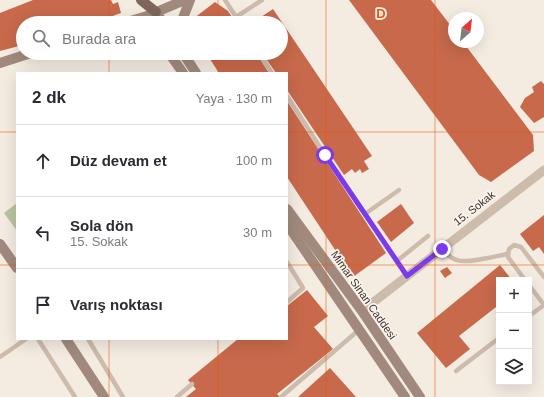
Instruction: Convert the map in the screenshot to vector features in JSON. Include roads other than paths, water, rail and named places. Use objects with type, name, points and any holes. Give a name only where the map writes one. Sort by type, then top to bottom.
[{"type":"main road","points":[[141,0],[150,16]]},
{"type":"main road","points":[[153,16],[185,0]]},
{"type":"main road","points":[[184,16],[190,0]]},
{"type":"main road","points":[[0,63],[16,58]]},
{"type":"main road","points":[[174,60],[182,72]]},
{"type":"main road","points":[[188,60],[195,72]]},
{"type":"main road","name":"Mimar Sinan Caddesi","points":[[288,210],[362,311],[420,397]]},
{"type":"main road","name":"Mimar Sinan Caddesi","points":[[288,225],[405,397]]},
{"type":"main road","points":[[0,244],[16,267]]},
{"type":"main road","points":[[67,340],[104,397]]},
{"type":"street","name":"15. Sokak","points":[[362,311],[544,170]]},
{"type":"lane","points":[[225,0],[235,16]]},
{"type":"lane","points":[[238,16],[262,0]]},
{"type":"lane","points":[[264,60],[271,72]]},
{"type":"lane","points":[[288,98],[407,276]]},
{"type":"lane","points":[[365,214],[399,190]]},
{"type":"lane","points":[[397,261],[428,236]]},
{"type":"lane","points":[[523,277],[508,257],[511,247],[514,245],[521,246],[544,277]]},
{"type":"lane","points":[[442,249],[448,256],[458,261],[508,254]]},
{"type":"lane","points":[[288,264],[303,288],[288,301]]},
{"type":"lane","points":[[532,289],[544,305],[532,314]]},
{"type":"lane","points":[[281,397],[360,329]]},
{"type":"lane","points":[[0,357],[25,340]]},
{"type":"lane","points":[[39,340],[75,397]]},
{"type":"lane","points":[[89,340],[123,397]]},
{"type":"lane","points":[[456,371],[496,340]]},
{"type":"lane","points":[[176,397],[192,384]]}]
